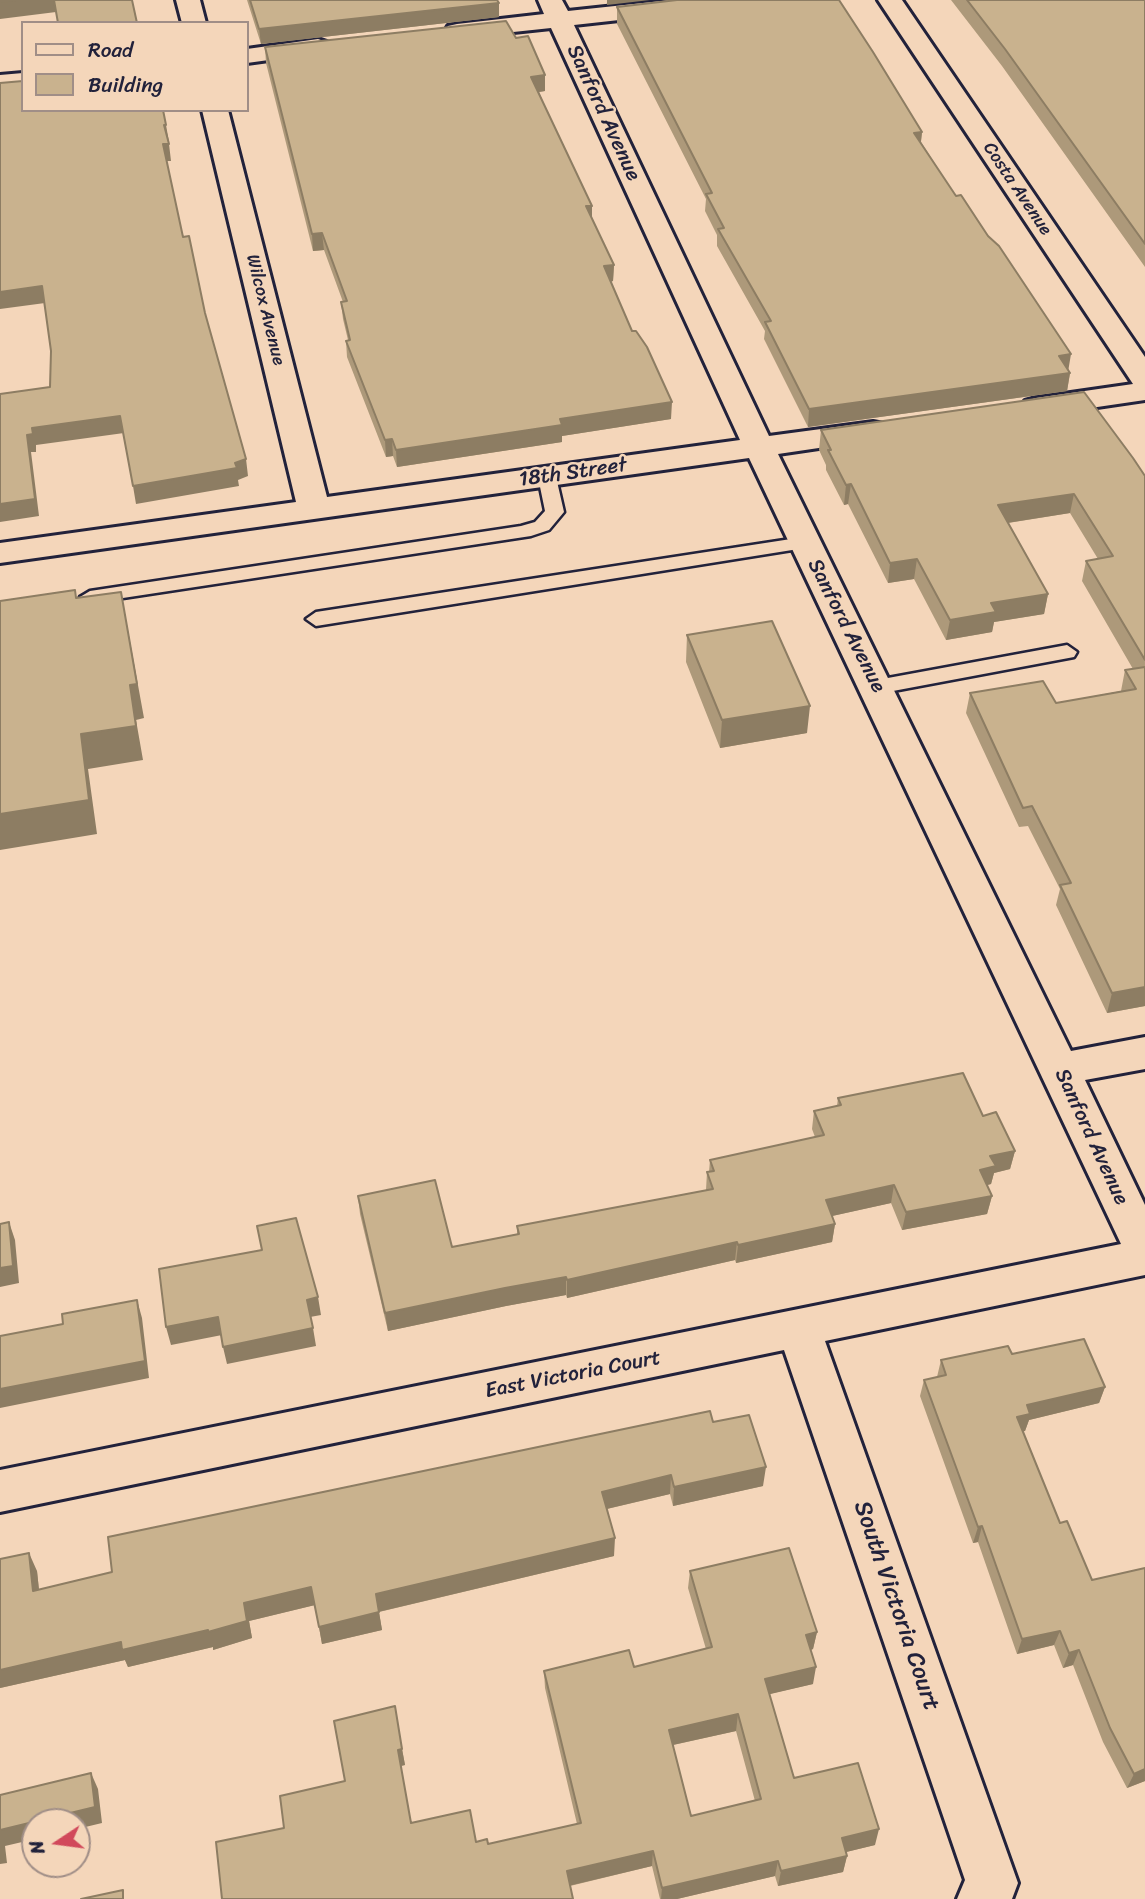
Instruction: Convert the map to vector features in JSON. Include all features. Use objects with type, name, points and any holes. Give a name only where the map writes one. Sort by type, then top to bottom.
[{"type":"street","points":[[188,0],[193,21]]},
{"type":"street","points":[[437,34],[555,10],[737,0]]},
{"type":"street","name":"Costa Avenue","points":[[890,0],[1145,379]]},
{"type":"street","name":"Sanford Avenue","points":[[555,10],[804,543],[877,687],[1145,1249]]},
{"type":"street","points":[[248,55],[342,45]]},
{"type":"street","points":[[0,83],[21,81]]},
{"type":"street","name":"Wilcox Avenue","points":[[215,112],[314,509]]},
{"type":"street","points":[[1007,411],[1145,391]]},
{"type":"street","name":"18th Street","points":[[0,553],[897,427]]},
{"type":"street","points":[[1059,1069],[1145,1053]]},
{"type":"street","name":"East Victoria Court","points":[[0,1491],[799,1330],[1145,1257]]},
{"type":"street","name":"South Victoria Court","points":[[799,1330],[988,1891]]},
{"type":"lane","points":[[68,600],[524,533],[542,526],[555,512],[547,477]]},
{"type":"lane","points":[[316,619],[804,543]]},
{"type":"lane","points":[[877,687],[1068,652]]},
{"type":"building","points":[[54,0],[132,0],[137,21],[58,21]]},
{"type":"building","points":[[250,0],[497,0],[499,3],[259,29]]},
{"type":"building","points":[[677,0],[839,0],[922,132],[914,133],[956,196],[961,195],[988,236],[999,246],[1071,354],[1059,356],[1070,373],[809,409],[765,322],[771,321],[718,229],[724,228],[706,194],[712,193],[617,7]]},
{"type":"building","points":[[967,0],[1145,0],[1145,244],[1005,49]]},
{"type":"building","points":[[506,21],[516,38],[528,36],[545,75],[531,77],[592,206],[586,206],[614,265],[604,266],[632,331],[636,331],[647,347],[672,402],[560,419],[562,425],[396,450],[392,439],[385,440],[346,341],[350,340],[341,302],[347,301],[322,233],[312,234],[265,47]]},
{"type":"building","points":[[21,81],[21,112],[163,112],[169,144],[163,144],[183,237],[189,236],[205,313],[246,459],[235,463],[237,468],[133,486],[120,416],[32,428],[33,434],[27,435],[35,499],[0,504],[0,394],[50,387],[51,351],[42,286],[0,292],[0,83]]},
{"type":"building","points":[[1084,392],[1145,476],[1145,660],[1086,561],[1113,556],[1074,494],[998,505],[1048,594],[991,603],[996,612],[950,620],[917,559],[890,563],[851,484],[846,485],[821,430]]},
{"type":"building","points":[[75,590],[76,598],[121,592],[137,684],[130,685],[136,726],[81,734],[89,800],[0,814],[0,601]]},
{"type":"building","points":[[772,621],[810,706],[722,720],[687,635]]},
{"type":"building","points":[[1145,667],[1145,987],[1112,993],[1060,885],[1071,883],[1032,806],[1023,808],[970,693],[1043,681],[1056,703],[1136,689],[1125,670]]},
{"type":"building","points":[[963,1073],[983,1116],[996,1112],[1015,1151],[990,1156],[996,1166],[980,1170],[992,1196],[906,1212],[894,1185],[826,1200],[835,1224],[738,1245],[737,1242],[567,1280],[566,1277],[505,1288],[385,1313],[358,1196],[435,1180],[452,1247],[519,1234],[517,1226],[713,1189],[707,1172],[714,1171],[710,1160],[824,1135],[814,1111],[841,1105],[838,1098]]},
{"type":"building","points":[[296,1218],[318,1297],[307,1300],[313,1328],[223,1347],[218,1317],[166,1327],[159,1269],[262,1250],[257,1226]]},
{"type":"building","points":[[9,1222],[13,1266],[0,1268],[0,1224]]},
{"type":"building","points":[[137,1300],[145,1361],[0,1389],[0,1336],[63,1324],[62,1314]]},
{"type":"building","points":[[1084,1339],[1105,1387],[1027,1405],[1030,1414],[1017,1417],[1060,1523],[1067,1521],[1092,1580],[1145,1568],[1145,1769],[1134,1774],[1110,1728],[1079,1650],[1069,1653],[1060,1631],[1022,1639],[982,1526],[978,1527],[924,1380],[946,1375],[941,1360],[1008,1346],[1012,1354]]},
{"type":"building","points":[[710,1411],[713,1422],[749,1415],[766,1467],[674,1487],[671,1475],[602,1492],[615,1538],[376,1594],[379,1612],[319,1627],[311,1587],[244,1603],[247,1621],[208,1632],[122,1650],[121,1642],[0,1670],[0,1559],[29,1553],[33,1591],[112,1572],[108,1537]]},
{"type":"building","points":[[789,1548],[817,1632],[806,1635],[816,1667],[765,1679],[794,1778],[858,1763],[879,1829],[842,1838],[847,1856],[781,1871],[778,1861],[662,1888],[653,1851],[567,1871],[573,1899],[222,1899],[216,1842],[284,1828],[280,1796],[345,1781],[334,1721],[395,1706],[402,1749],[398,1750],[411,1823],[470,1810],[476,1842],[487,1839],[488,1844],[581,1823],[544,1671],[629,1650],[634,1667],[712,1647],[690,1571]],"holes":[[[738,1714],[761,1799],[691,1816],[669,1730]]]},
{"type":"building","points":[[91,1773],[95,1807],[21,1808],[21,1825],[0,1830],[0,1795]]},
{"type":"building","points":[[123,1890],[123,1899],[81,1899]]}]
